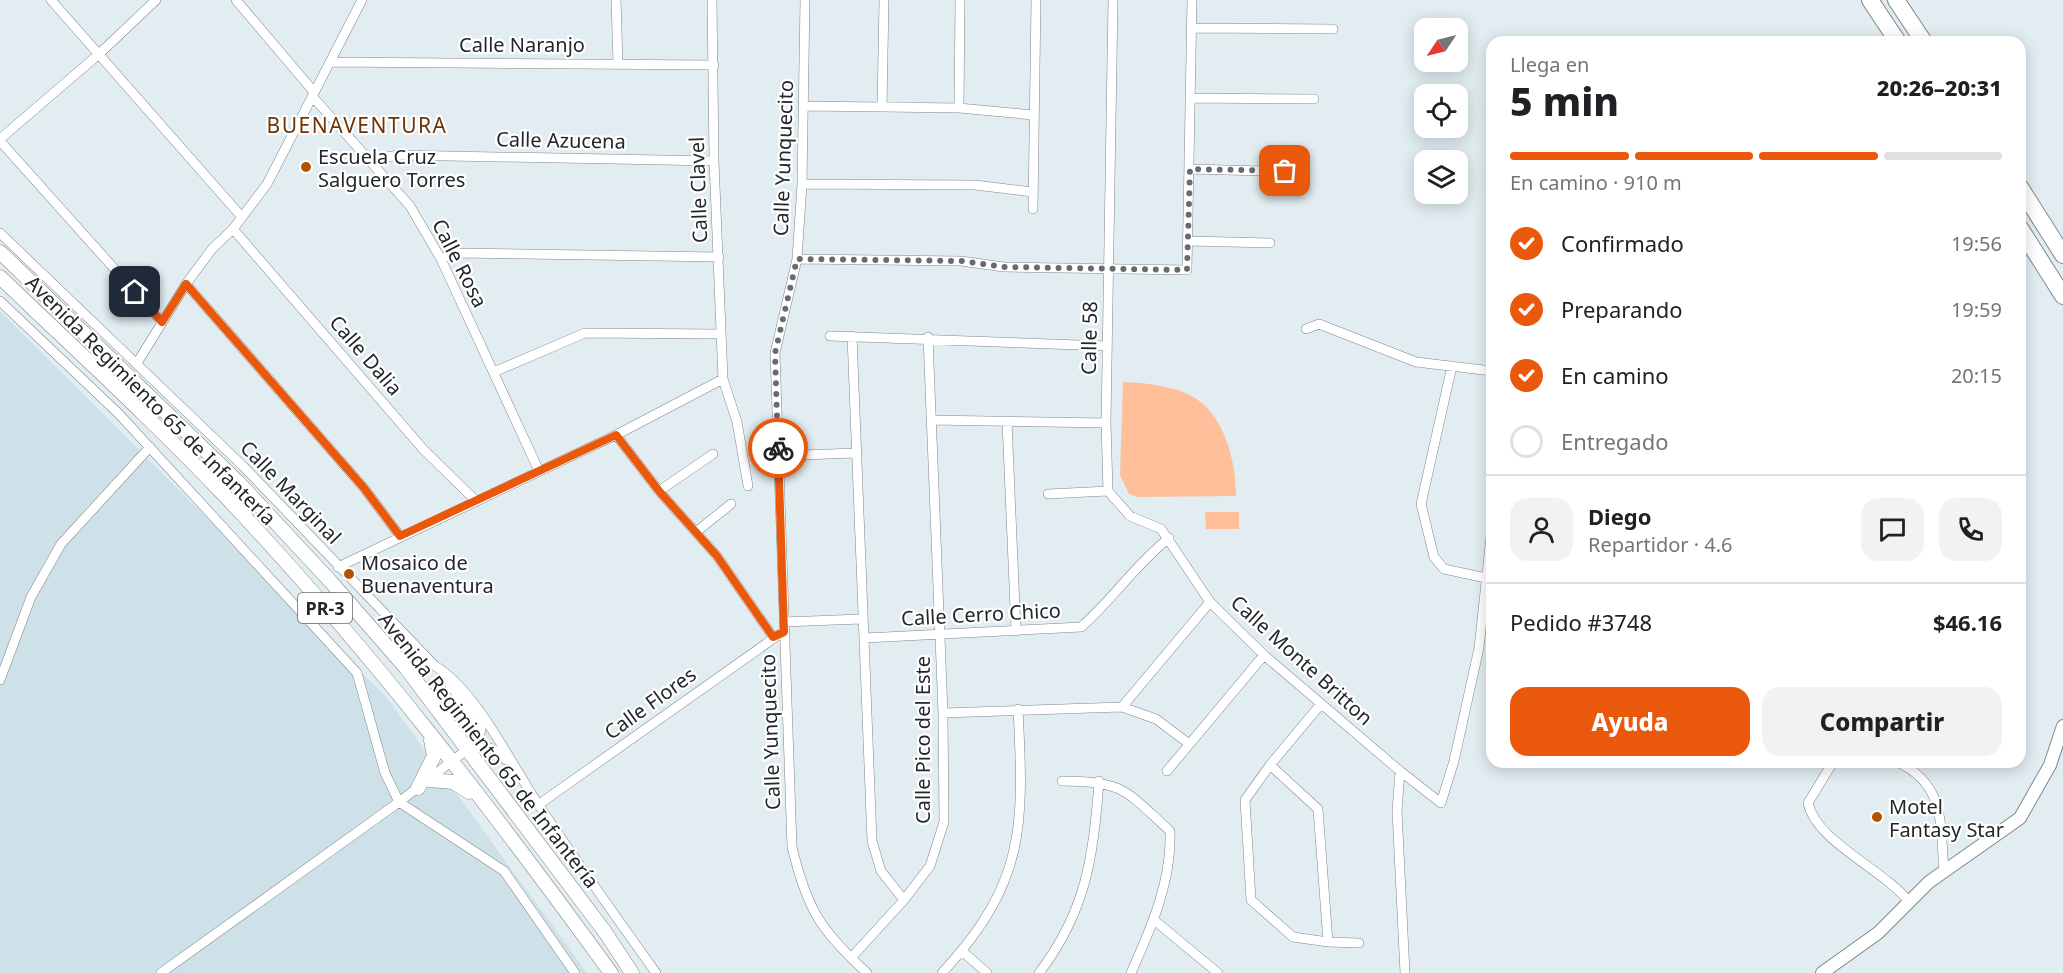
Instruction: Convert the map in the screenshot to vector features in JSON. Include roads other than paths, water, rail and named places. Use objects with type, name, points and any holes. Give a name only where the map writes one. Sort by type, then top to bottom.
[{"type":"highway","points":[[1870,0],[1894,36]]},
{"type":"highway","points":[[1896,0],[1920,36]]},
{"type":"highway","points":[[2026,196],[2063,255]]},
{"type":"highway","points":[[2026,237],[2063,296]]},
{"type":"main road","name":"Avenida Regimiento 65 de Infantería","points":[[0,252],[239,483],[406,668],[605,932],[632,973]]},
{"type":"main road","name":"Avenida Regimiento 65 de Infantería","points":[[0,277],[226,498],[389,682],[611,973]]},
{"type":"main road","points":[[428,732],[434,756],[424,784],[453,782],[481,802]]},
{"type":"main road","points":[[605,932],[638,973]]},
{"type":"main road","points":[[592,946],[602,973]]},
{"type":"street","points":[[51,0],[242,216]]},
{"type":"street","points":[[156,0],[99,54],[0,140],[162,322]]},
{"type":"street","name":"Calle Rosa","points":[[236,0],[410,207],[441,259],[539,471]]},
{"type":"street","points":[[136,363],[186,284],[212,249],[233,229],[267,184],[362,0]]},
{"type":"street","points":[[616,0],[618,63]]},
{"type":"street","name":"Calle Clavel","points":[[712,0],[714,161],[723,380],[737,422],[748,486]]},
{"type":"street","name":"Calle Yunquecito","points":[[805,0],[802,184],[797,259],[775,353],[792,847],[802,890],[822,926],[867,973]]},
{"type":"street","points":[[882,107],[884,0]]},
{"type":"street","points":[[959,108],[960,0]]},
{"type":"street","points":[[1033,208],[1036,0]]},
{"type":"street","name":"Calle 58","points":[[1108,491],[1106,423],[1113,0]]},
{"type":"street","points":[[797,259],[961,261],[1004,267],[1187,270],[1192,0]]},
{"type":"street","points":[[1192,28],[1333,29]]},
{"type":"street","name":"Calle Naranjo","points":[[330,62],[714,65]]},
{"type":"street","points":[[1190,98],[1314,99]]},
{"type":"street","points":[[804,106],[959,108],[1033,115]]},
{"type":"street","name":"Calle Azucena","points":[[371,160],[398,155],[714,161]]},
{"type":"street","points":[[1190,169],[1301,172]]},
{"type":"street","points":[[802,184],[975,185],[1033,192]]},
{"type":"street","name":"Calle Dalia","points":[[233,229],[423,449],[476,501]]},
{"type":"street","name":"Calle Marginal","points":[[0,233],[244,466],[338,567],[435,666],[447,673],[461,688],[538,805],[656,973]]},
{"type":"street","points":[[1189,241],[1270,243]]},
{"type":"street","points":[[441,259],[457,253],[719,257]]},
{"type":"street","points":[[186,284],[364,488],[400,536]]},
{"type":"street","points":[[0,301],[119,414],[357,673],[385,773],[399,802],[504,871],[575,973]]},
{"type":"street","points":[[1306,329],[1319,324],[1416,362],[1486,370]]},
{"type":"street","points":[[494,372],[585,333],[721,334]]},
{"type":"street","points":[[830,336],[928,337],[1107,346]]},
{"type":"street","points":[[852,336],[854,453],[861,618],[865,638],[872,841],[881,871],[904,900]]},
{"type":"street","name":"Calle Pico del Este","points":[[851,958],[904,900],[930,866],[944,822],[943,713],[928,337]]},
{"type":"street","points":[[1452,366],[1421,504],[1434,557],[1444,569],[1486,578]]},
{"type":"street","points":[[338,567],[616,435],[723,380]]},
{"type":"street","points":[[931,420],[1106,423]]},
{"type":"street","points":[[1007,422],[1016,631]]},
{"type":"street","points":[[616,435],[659,491],[717,556],[773,637]]},
{"type":"street","points":[[0,680],[31,597],[61,544],[150,447]]},
{"type":"street","points":[[778,456],[854,453]]},
{"type":"street","points":[[659,491],[713,454]]},
{"type":"street","points":[[1048,494],[1108,491],[1130,516],[1161,529],[1169,538]]},
{"type":"street","points":[[696,532],[731,504]]},
{"type":"street","name":"Calle Monte Britton","points":[[1169,538],[1210,602],[1264,655],[1441,803],[1454,761],[1479,648],[1486,578]]},
{"type":"street","name":"Calle Cerro Chico","points":[[865,638],[1081,627],[1102,609],[1149,554],[1169,538]]},
{"type":"street","points":[[1122,707],[1210,602]]},
{"type":"street","points":[[784,627],[861,618]]},
{"type":"street","name":"Calle Flores","points":[[538,805],[784,627]]},
{"type":"street","points":[[1167,771],[1188,743],[1264,655]]},
{"type":"street","points":[[160,973],[424,784],[469,750],[482,736],[481,729],[435,666]]},
{"type":"street","points":[[1322,704],[1270,765],[1245,800],[1251,900],[1293,937],[1328,942],[1359,943]]},
{"type":"street","points":[[943,713],[1122,707],[1156,718],[1188,743]]},
{"type":"street","points":[[942,973],[962,951],[996,903],[1017,846],[1022,792],[1018,709]]},
{"type":"street","points":[[1822,973],[1878,933],[1944,871],[2020,818],[2050,765],[2063,726]]},
{"type":"street","points":[[469,750],[482,746],[491,747],[521,778]]},
{"type":"street","points":[[1270,765],[1318,808],[1328,942]]},
{"type":"street","points":[[1829,768],[1808,804],[1810,812],[1831,838],[1898,888],[1909,902]]},
{"type":"street","points":[[1905,768],[1928,785],[1938,803],[1944,871]]},
{"type":"street","points":[[1400,771],[1397,811],[1406,973]]},
{"type":"street","points":[[1062,781],[1098,781],[1124,789],[1170,831],[1171,853],[1154,920],[1131,973]]},
{"type":"street","points":[[1039,973],[1054,954],[1081,898],[1095,844],[1098,781]]},
{"type":"street","points":[[1154,920],[1218,973]]},
{"type":"street","points":[[962,951],[987,973]]},
{"type":"place","name":"Escuela Cruz Salguero Torres","points":[[306,167]]},
{"type":"place","name":"Mosaico de Buenaventura","points":[[349,574]]},
{"type":"place","name":"Motel Fantasy Star","points":[[1877,817]]},
{"type":"district","name":"BUENAVENTURA","points":[[357,125]]}]
